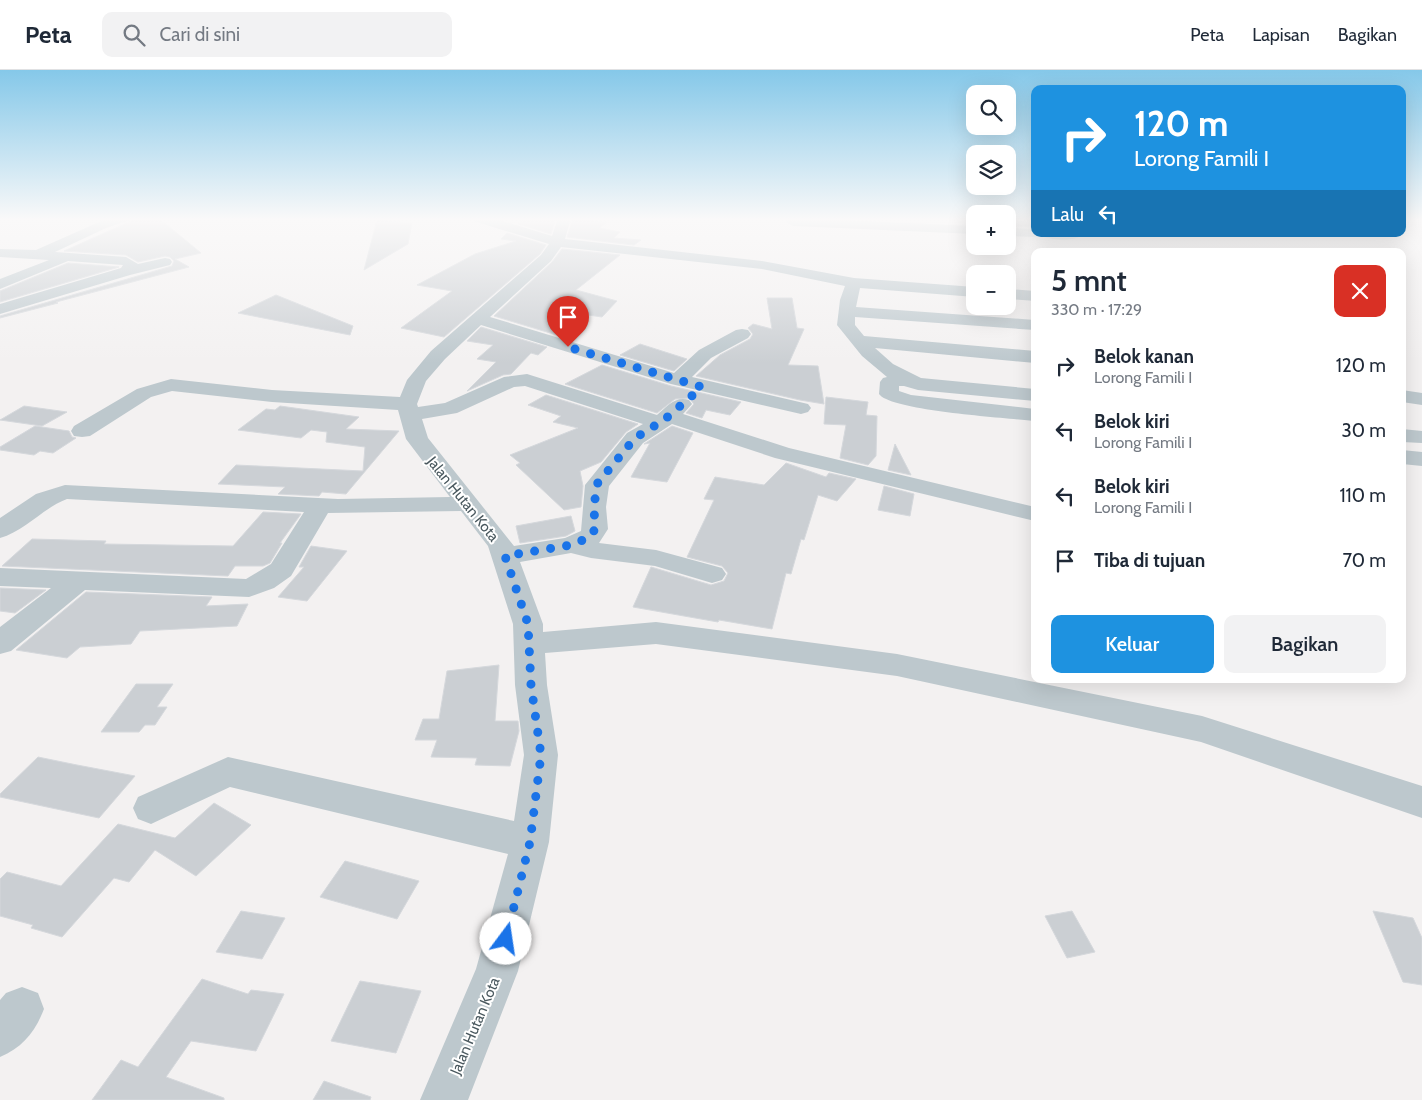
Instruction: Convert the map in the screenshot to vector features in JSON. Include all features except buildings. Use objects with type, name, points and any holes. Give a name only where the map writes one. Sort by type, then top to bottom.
[{"type":"street","points":[[0,284],[47,266]]},
{"type":"street","points":[[126,271],[130,266]]},
{"type":"street","points":[[0,308],[148,266]]},
{"type":"street","points":[[408,409],[417,380],[438,355],[537,266]]},
{"type":"street","points":[[772,266],[854,283],[966,291]]},
{"type":"street","points":[[854,283],[848,300],[846,325],[866,352],[903,380],[918,384],[1031,395]]},
{"type":"street","points":[[1016,295],[1031,296]]},
{"type":"street","points":[[847,311],[1031,325]]},
{"type":"street","points":[[478,319],[702,387],[801,408]]},
{"type":"street","points":[[678,380],[705,354],[742,334]]},
{"type":"street","points":[[858,341],[1031,357]]},
{"type":"street","points":[[82,431],[144,392],[171,385],[408,409],[450,409],[479,394],[512,381],[526,380],[550,389],[784,453],[1031,513]]},
{"type":"street","points":[[903,380],[890,382],[890,394],[908,401],[1031,415]]},
{"type":"street","points":[[505,556],[571,545],[590,537],[595,529],[594,507],[597,484],[635,438],[665,419],[702,387]]},
{"type":"street","points":[[1406,397],[1422,399]]},
{"type":"street","name":"Jalan Hutan Kota","points":[[408,409],[417,439],[467,504],[486,525],[500,544],[505,556],[528,624],[531,685],[541,755],[530,842],[497,971],[444,1100]]},
{"type":"street","points":[[1406,436],[1422,438]]},
{"type":"street","points":[[1406,457],[1422,459]]},
{"type":"street","points":[[0,530],[45,499],[65,492],[320,505],[467,504]]},
{"type":"street","points":[[0,577],[248,588],[264,582],[280,570],[320,505]]},
{"type":"street","points":[[571,545],[591,550],[656,558],[712,574]]},
{"type":"street","points":[[0,643],[78,581]]},
{"type":"street","points":[[529,644],[656,634],[897,665],[1202,729],[1422,802]]},
{"type":"street","points":[[152,808],[228,772],[530,842]]},
{"type":"route","points":[[506,939],[530,842],[541,755],[531,685],[528,624],[505,556],[571,545],[582,542],[590,537],[595,529],[594,507],[597,484],[635,438],[664,420],[702,387],[568,347]]}]
